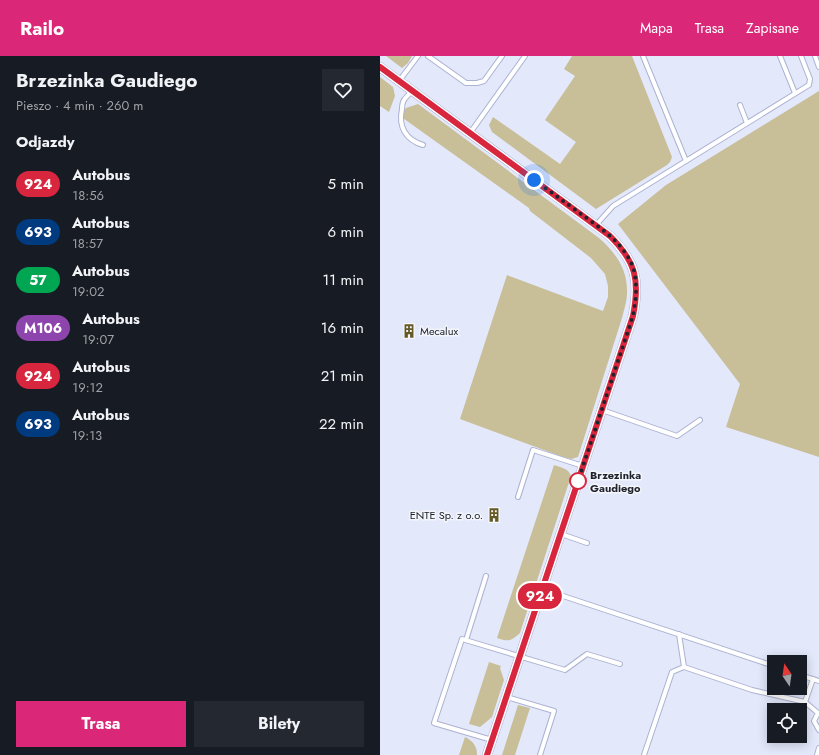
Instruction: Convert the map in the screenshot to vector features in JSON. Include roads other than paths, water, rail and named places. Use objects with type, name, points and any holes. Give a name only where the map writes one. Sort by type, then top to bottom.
[{"type":"street","points":[[380,67],[610,236],[628,256],[633,267],[636,287],[636,302],[633,316],[487,755]]},
{"type":"lane","points":[[399,81],[418,56]]},
{"type":"lane","points":[[428,56],[466,83],[477,83],[484,81],[502,56]]},
{"type":"lane","points":[[470,133],[525,56]]},
{"type":"lane","points":[[643,56],[686,161]]},
{"type":"lane","points":[[780,56],[795,93]]},
{"type":"lane","points":[[596,225],[613,206],[809,85],[810,82],[801,56]]},
{"type":"lane","points":[[815,56],[819,67]]},
{"type":"lane","points":[[784,80],[789,78]]},
{"type":"lane","points":[[412,91],[403,101],[400,116],[402,129],[415,143],[423,145]]},
{"type":"lane","points":[[740,105],[747,123]]},
{"type":"lane","points":[[602,410],[678,436],[700,420]]},
{"type":"lane","points":[[518,497],[533,450],[583,466]]},
{"type":"lane","points":[[561,534],[588,543]]},
{"type":"lane","points":[[466,640],[486,576]]},
{"type":"lane","points":[[542,589],[767,664]]},
{"type":"lane","points":[[679,634],[684,667]]},
{"type":"lane","points":[[492,740],[434,723],[462,639],[565,670],[587,654],[620,664]]},
{"type":"lane","points":[[644,755],[672,672],[684,667],[752,690],[805,702],[818,713],[814,722],[819,730]]},
{"type":"lane","points":[[807,677],[819,681]]},
{"type":"lane","points":[[805,702],[813,679]]},
{"type":"lane","points":[[507,697],[554,711],[540,755]]},
{"type":"lane","points":[[817,755],[819,748]]},
{"type":"place","name":"Mecalux","points":[[409,331]]},
{"type":"place","name":"Brzezinka Gaudiego","points":[[578,481]]},
{"type":"place","name":"ENTE Sp. z o.o.","points":[[494,515]]}]
